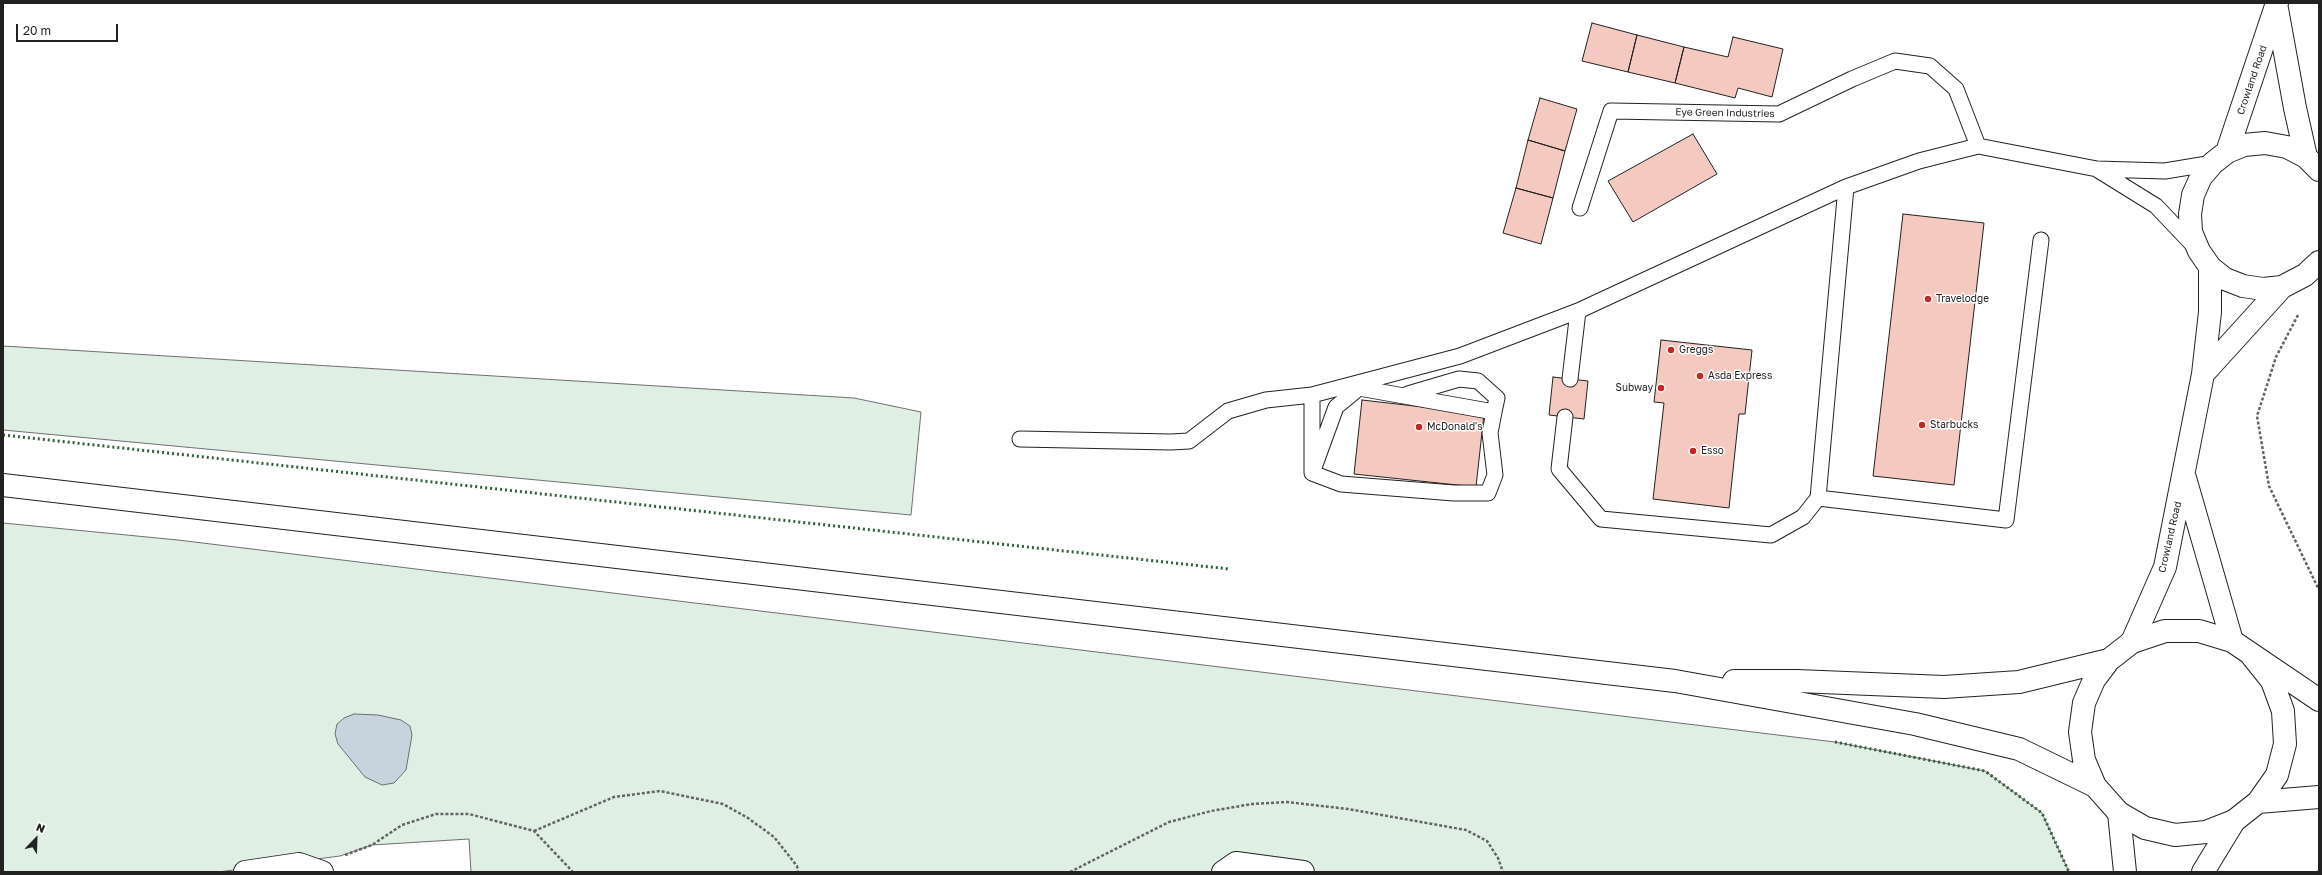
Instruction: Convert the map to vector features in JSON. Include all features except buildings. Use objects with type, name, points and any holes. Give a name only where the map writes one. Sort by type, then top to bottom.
[{"type":"main road","name":"Crowland Road","points":[[2220,158],[2277,6]]},
{"type":"main road","name":"Crowland Road","points":[[2277,6],[2295,108],[2313,163]]},
{"type":"main road","name":"Crowland Road","points":[[2132,642],[2165,568],[2203,374],[2210,312],[2204,259],[2191,232],[2190,214],[2193,195],[2200,177],[2220,158],[2244,145],[2265,143],[2287,147],[2313,163]]},
{"type":"main road","points":[[2204,259],[2226,279],[2243,286],[2263,289],[2282,287]]},
{"type":"main road","points":[[2203,374],[2282,287],[2314,269]]},
{"type":"main road","name":"Crowland Road","points":[[2184,475],[2232,642]]},
{"type":"main road","points":[[3,485],[1675,681],[1915,724],[2019,749],[2095,786]]},
{"type":"main road","points":[[2252,656],[2272,681],[2284,711],[2285,744],[2277,775],[2258,802],[2234,821],[2206,832],[2175,835],[2145,828],[2119,813],[2095,786],[2084,760],[2080,732],[2084,703],[2094,680],[2109,660],[2132,642],[2165,631],[2199,631],[2232,642],[2319,700]]},
{"type":"main road","points":[[1675,681],[1797,681],[1944,687],[2019,682],[2109,660]]},
{"type":"main road","points":[[2258,802],[2319,797]]},
{"type":"main road","points":[[2119,813],[2125,872]]},
{"type":"main road","points":[[2203,872],[2234,821]]},
{"type":"main road","points":[[1223,872],[1236,863],[1303,872]]},
{"type":"main road","points":[[245,872],[299,864],[322,872]]},
{"type":"lane","name":"Eye Green Industries","points":[[1580,208],[1611,111],[1779,114],[1852,79],[1895,61],[1930,66],[1956,89],[1978,146]]},
{"type":"lane","points":[[1020,439],[1171,442],[1189,441],[1228,411],[1266,400],[1312,395],[1460,356],[1578,311],[1846,187],[1920,161],[1978,146],[2097,169],[2165,171],[2220,158]]},
{"type":"lane","points":[[2097,169],[2156,206],[2204,259]]},
{"type":"lane","points":[[1565,417],[1559,469],[1601,519],[1771,535],[1804,517],[1818,498],[1846,187]]},
{"type":"lane","points":[[1818,498],[2006,520],[2041,240]]},
{"type":"lane","points":[[1570,379],[1578,311]]},
{"type":"lane","points":[[1312,473],[1341,484],[1454,493],[1488,493],[1495,475],[1490,433],[1497,398],[1478,381],[1459,379],[1405,395]]},
{"type":"lane","points":[[1312,473],[1336,407],[1359,388],[1494,412]]},
{"type":"lane","points":[[1312,395],[1312,473]]},
{"type":"path","points":[[2299,313],[2276,357],[2257,416],[2269,486],[2319,590]]},
{"type":"path","points":[[534,831],[614,797],[660,791],[723,804],[748,818],[774,837],[797,866],[798,872]]},
{"type":"path","points":[[1070,872],[1169,822],[1231,808],[1287,802],[1348,809],[1466,830],[1487,841],[1498,858],[1503,872]]},
{"type":"path","points":[[340,856],[372,845],[402,825],[436,814],[469,814],[534,831],[573,872]]},
{"type":"green space","points":[[3,346],[854,398],[921,412],[911,515],[3,430]]},
{"type":"green space","points":[[3,523],[178,540],[1835,742],[1985,771],[2042,813],[2069,872],[471,872],[469,839],[372,845],[340,856],[218,872],[3,872]]},
{"type":"shaded area","points":[[354,714],[378,715],[401,720],[410,726],[412,735],[406,770],[394,783],[382,785],[365,777],[338,744],[335,734],[337,724],[344,718]]},
{"type":"hedge","points":[[3,435],[1229,569]]},
{"type":"hedge","points":[[1835,742],[1985,771],[2042,813],[2069,872]]},
{"type":"place","name":"Travelodge","points":[[1928,299]]},
{"type":"place","name":"Greggs","points":[[1671,350]]},
{"type":"place","name":"Asda Express","points":[[1700,376]]},
{"type":"place","name":"Subway","points":[[1661,388]]},
{"type":"place","name":"Starbucks","points":[[1922,425]]},
{"type":"place","name":"McDonald's","points":[[1419,427]]},
{"type":"place","name":"Esso","points":[[1693,451]]}]
